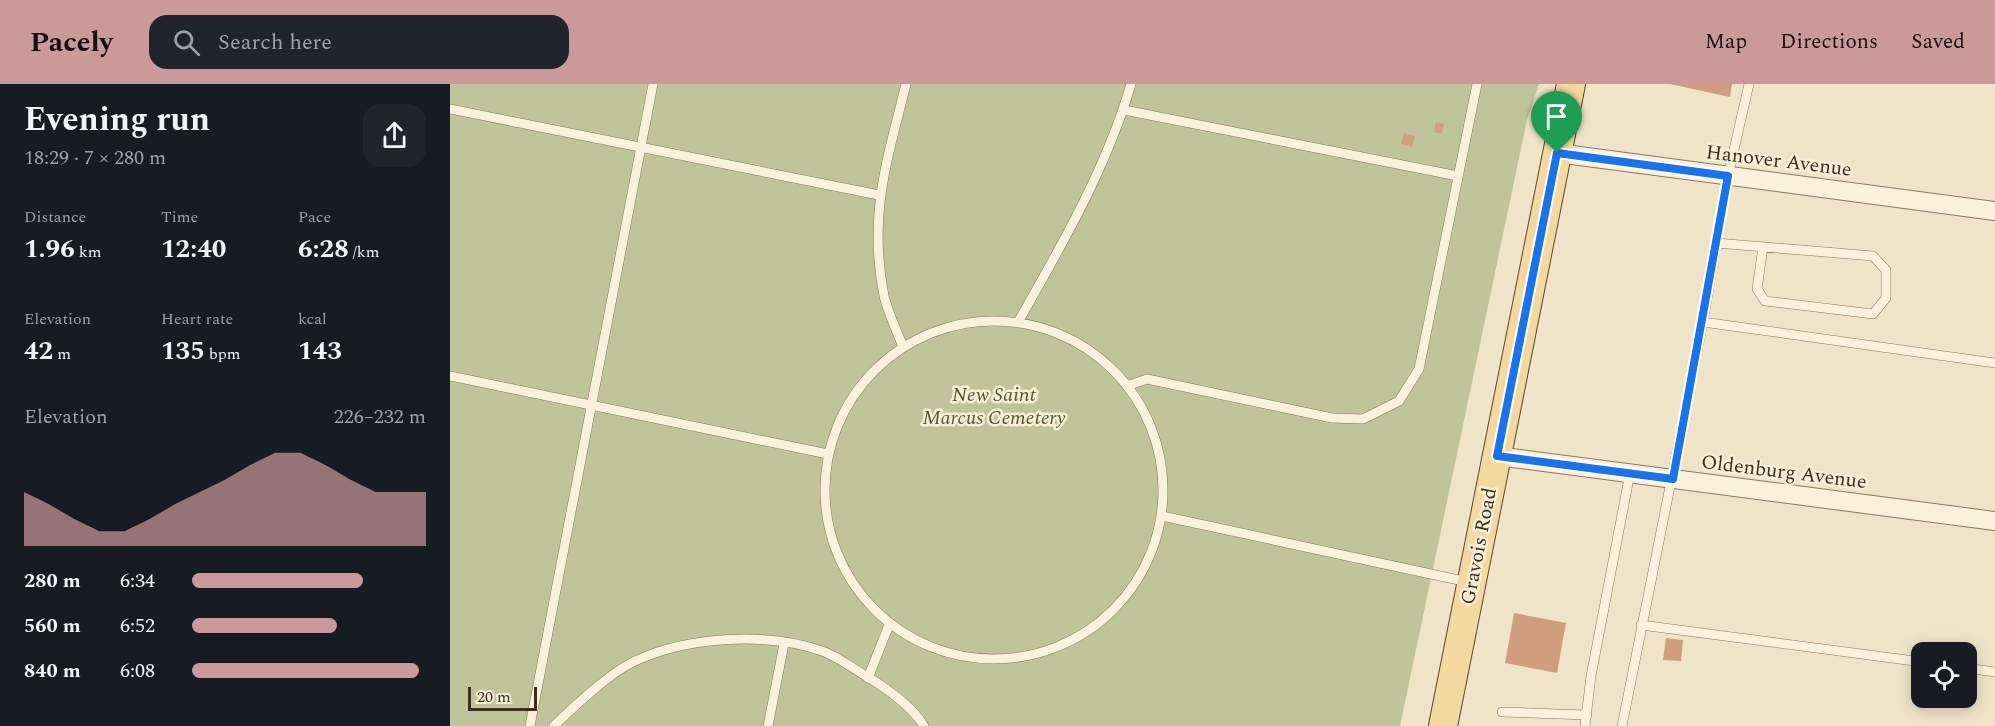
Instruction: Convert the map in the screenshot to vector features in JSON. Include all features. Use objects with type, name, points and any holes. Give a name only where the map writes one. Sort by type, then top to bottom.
[{"type":"main road","name":"Gravois Road","points":[[1443,726],[1571,84]]},
{"type":"street","name":"Hanover Avenue","points":[[1557,153],[1995,211]]},
{"type":"street","name":"Oldenburg Avenue","points":[[1497,456],[1995,520]]},
{"type":"lane","points":[[530,726],[653,84]]},
{"type":"lane","points":[[903,347],[885,298],[877,239],[879,195],[906,84]]},
{"type":"lane","points":[[1018,322],[1087,191],[1124,110],[1131,84]]},
{"type":"lane","points":[[1128,386],[1147,379],[1332,418],[1363,419],[1399,401],[1419,369],[1477,84]]},
{"type":"lane","points":[[1622,726],[1641,625],[1673,479],[1728,176],[1749,84]]},
{"type":"lane","points":[[450,108],[879,195]]},
{"type":"lane","points":[[1124,110],[1458,176]]},
{"type":"lane","points":[[1716,243],[1873,256],[1886,270],[1886,298],[1873,314],[1765,301],[1757,289],[1763,247]]},
{"type":"lane","points":[[978,322],[1018,322],[1059,334],[1097,355],[1128,386],[1151,425],[1162,470],[1162,516],[1147,564],[1118,606],[1079,637],[1033,656],[982,660],[933,650],[890,625],[856,591],[834,549],[824,502],[828,454],[843,412],[869,376],[903,347],[939,330],[978,322]]},
{"type":"lane","points":[[1703,322],[1995,363]]},
{"type":"lane","points":[[450,376],[828,454]]},
{"type":"lane","points":[[1586,726],[1591,676],[1630,473]]},
{"type":"lane","points":[[1162,516],[1471,583]]},
{"type":"lane","points":[[868,678],[890,625]]},
{"type":"lane","points":[[1641,625],[1911,661]]},
{"type":"lane","points":[[554,726],[577,703],[635,661],[707,639],[764,640],[823,651],[883,686],[919,718],[924,726]]},
{"type":"lane","points":[[768,726],[784,644]]},
{"type":"lane","points":[[1977,670],[1995,672]]},
{"type":"lane","points":[[1502,712],[1587,715]]},
{"type":"green space","name":"New Saint Marcus Cemetery","points":[[450,84],[1539,84],[1527,120],[1400,726],[450,726]]},
{"type":"building","points":[[1670,84],[1732,84],[1730,97]]},
{"type":"building","points":[[1436,122],[1444,124],[1442,133],[1434,132]]},
{"type":"building","points":[[1404,133],[1415,136],[1412,147],[1401,144]]},
{"type":"building","points":[[1514,613],[1566,623],[1557,673],[1505,663]]},
{"type":"building","points":[[1666,638],[1683,640],[1681,661],[1663,660]]},
{"type":"route","points":[[1557,153],[1728,176],[1673,479],[1497,456],[1557,153]]}]
